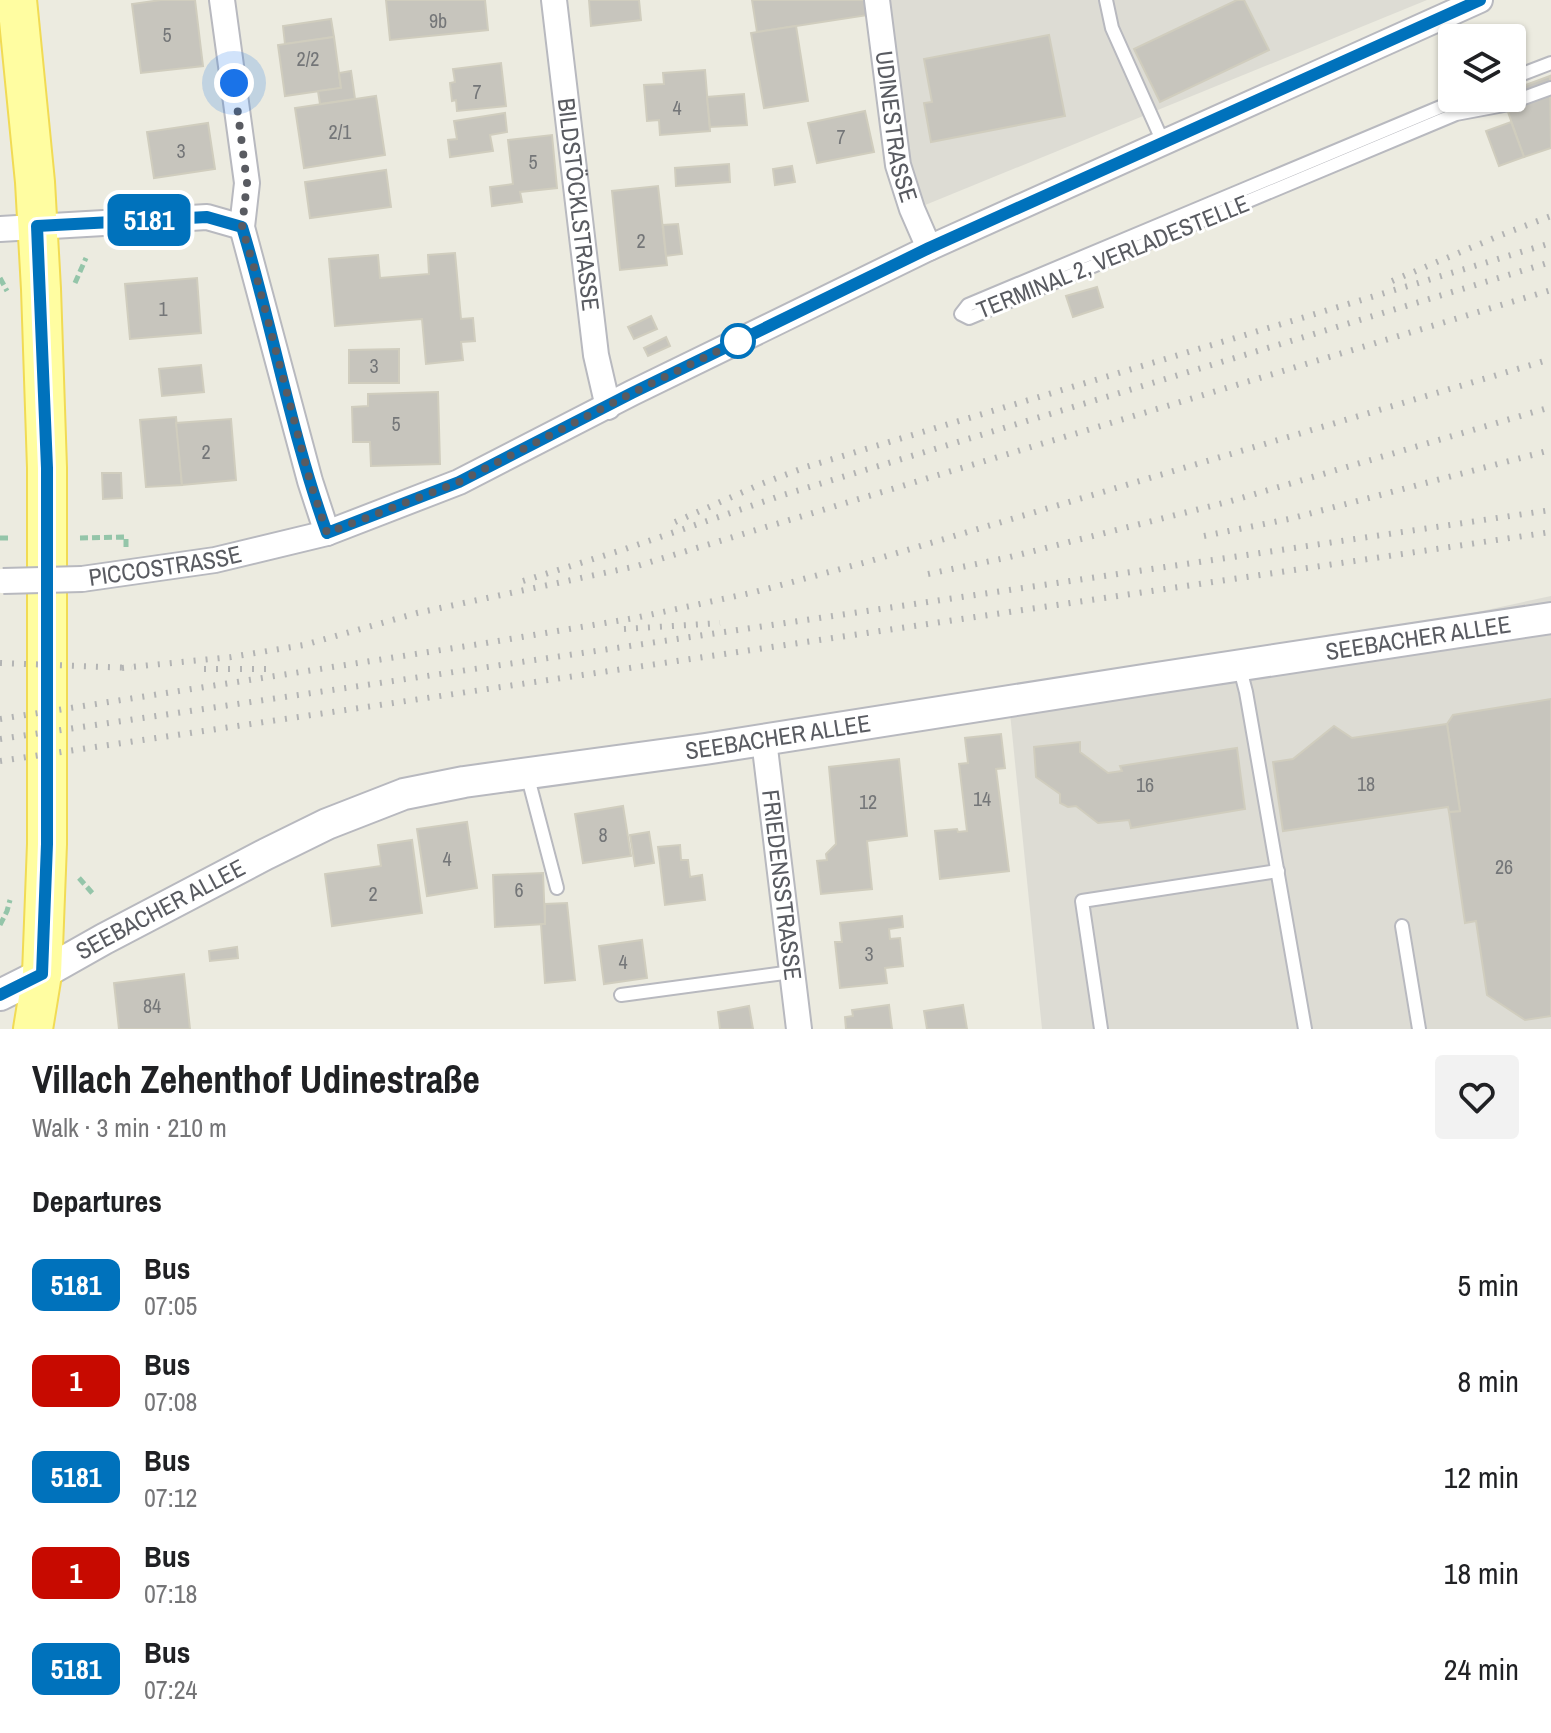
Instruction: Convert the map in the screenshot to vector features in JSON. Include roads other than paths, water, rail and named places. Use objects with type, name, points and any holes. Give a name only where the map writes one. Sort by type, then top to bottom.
[{"type":"main road","points":[[17,0],[35,182],[47,468],[47,844],[42,974],[33,1029]]},
{"type":"street","points":[[222,0],[247,183],[242,227],[310,481],[327,533],[459,482],[646,386],[929,248],[1480,0]]},
{"type":"street","name":"BILDSTÖCKLSTRASSE","points":[[554,0],[596,355],[608,407]]},
{"type":"street","name":"UDINESTRASSE","points":[[877,0],[898,165],[929,248]]},
{"type":"street","points":[[0,229],[207,217],[242,227]]},
{"type":"street","name":"PICCOSTRASSE","points":[[1,581],[82,579],[215,560],[327,533]]},
{"type":"street","name":"SEEBACHER ALLEE","points":[[0,995],[266,854],[327,824],[404,794],[464,782],[764,740],[1551,618]]},
{"type":"street","name":"FRIEDENSSTRASSE","points":[[764,740],[799,1029]]},
{"type":"lane","points":[[1106,0],[1112,28],[1163,142]]},
{"type":"lane","points":[[1526,73],[1551,63]]},
{"type":"lane","name":"TERMINAL 2, VERLADESTELLE","points":[[1526,97],[1551,88]]},
{"type":"lane","name":"TERMINAL 2, VERLADESTELLE","points":[[1438,108],[968,305],[961,314],[969,318],[1467,112]]},
{"type":"lane","points":[[1239,665],[1305,1029]]},
{"type":"lane","points":[[527,774],[557,888]]},
{"type":"lane","points":[[1101,1029],[1082,901],[1278,871]]},
{"type":"lane","points":[[1402,926],[1419,1029]]},
{"type":"lane","points":[[621,995],[792,972]]},
{"type":"railway","points":[[1392,281],[1551,216]]},
{"type":"railway","points":[[675,522],[806,467],[1551,243]]},
{"type":"railway","points":[[523,581],[783,495],[1551,262]]},
{"type":"railway","points":[[122,668],[231,657],[304,645],[417,613],[637,566],[1551,290]]},
{"type":"railway","points":[[0,719],[635,618],[755,592],[870,561],[1551,359]]},
{"type":"railway","points":[[928,574],[1010,557],[1231,501],[1551,407]]},
{"type":"railway","points":[[1204,536],[1289,519],[1551,450]]},
{"type":"railway","points":[[0,739],[1551,510]]},
{"type":"railway","points":[[0,761],[1551,532]]},
{"type":"railway","points":[[624,629],[720,623]]},
{"type":"railway","points":[[0,663],[132,668]]},
{"type":"railway","points":[[204,669],[268,669]]}]
